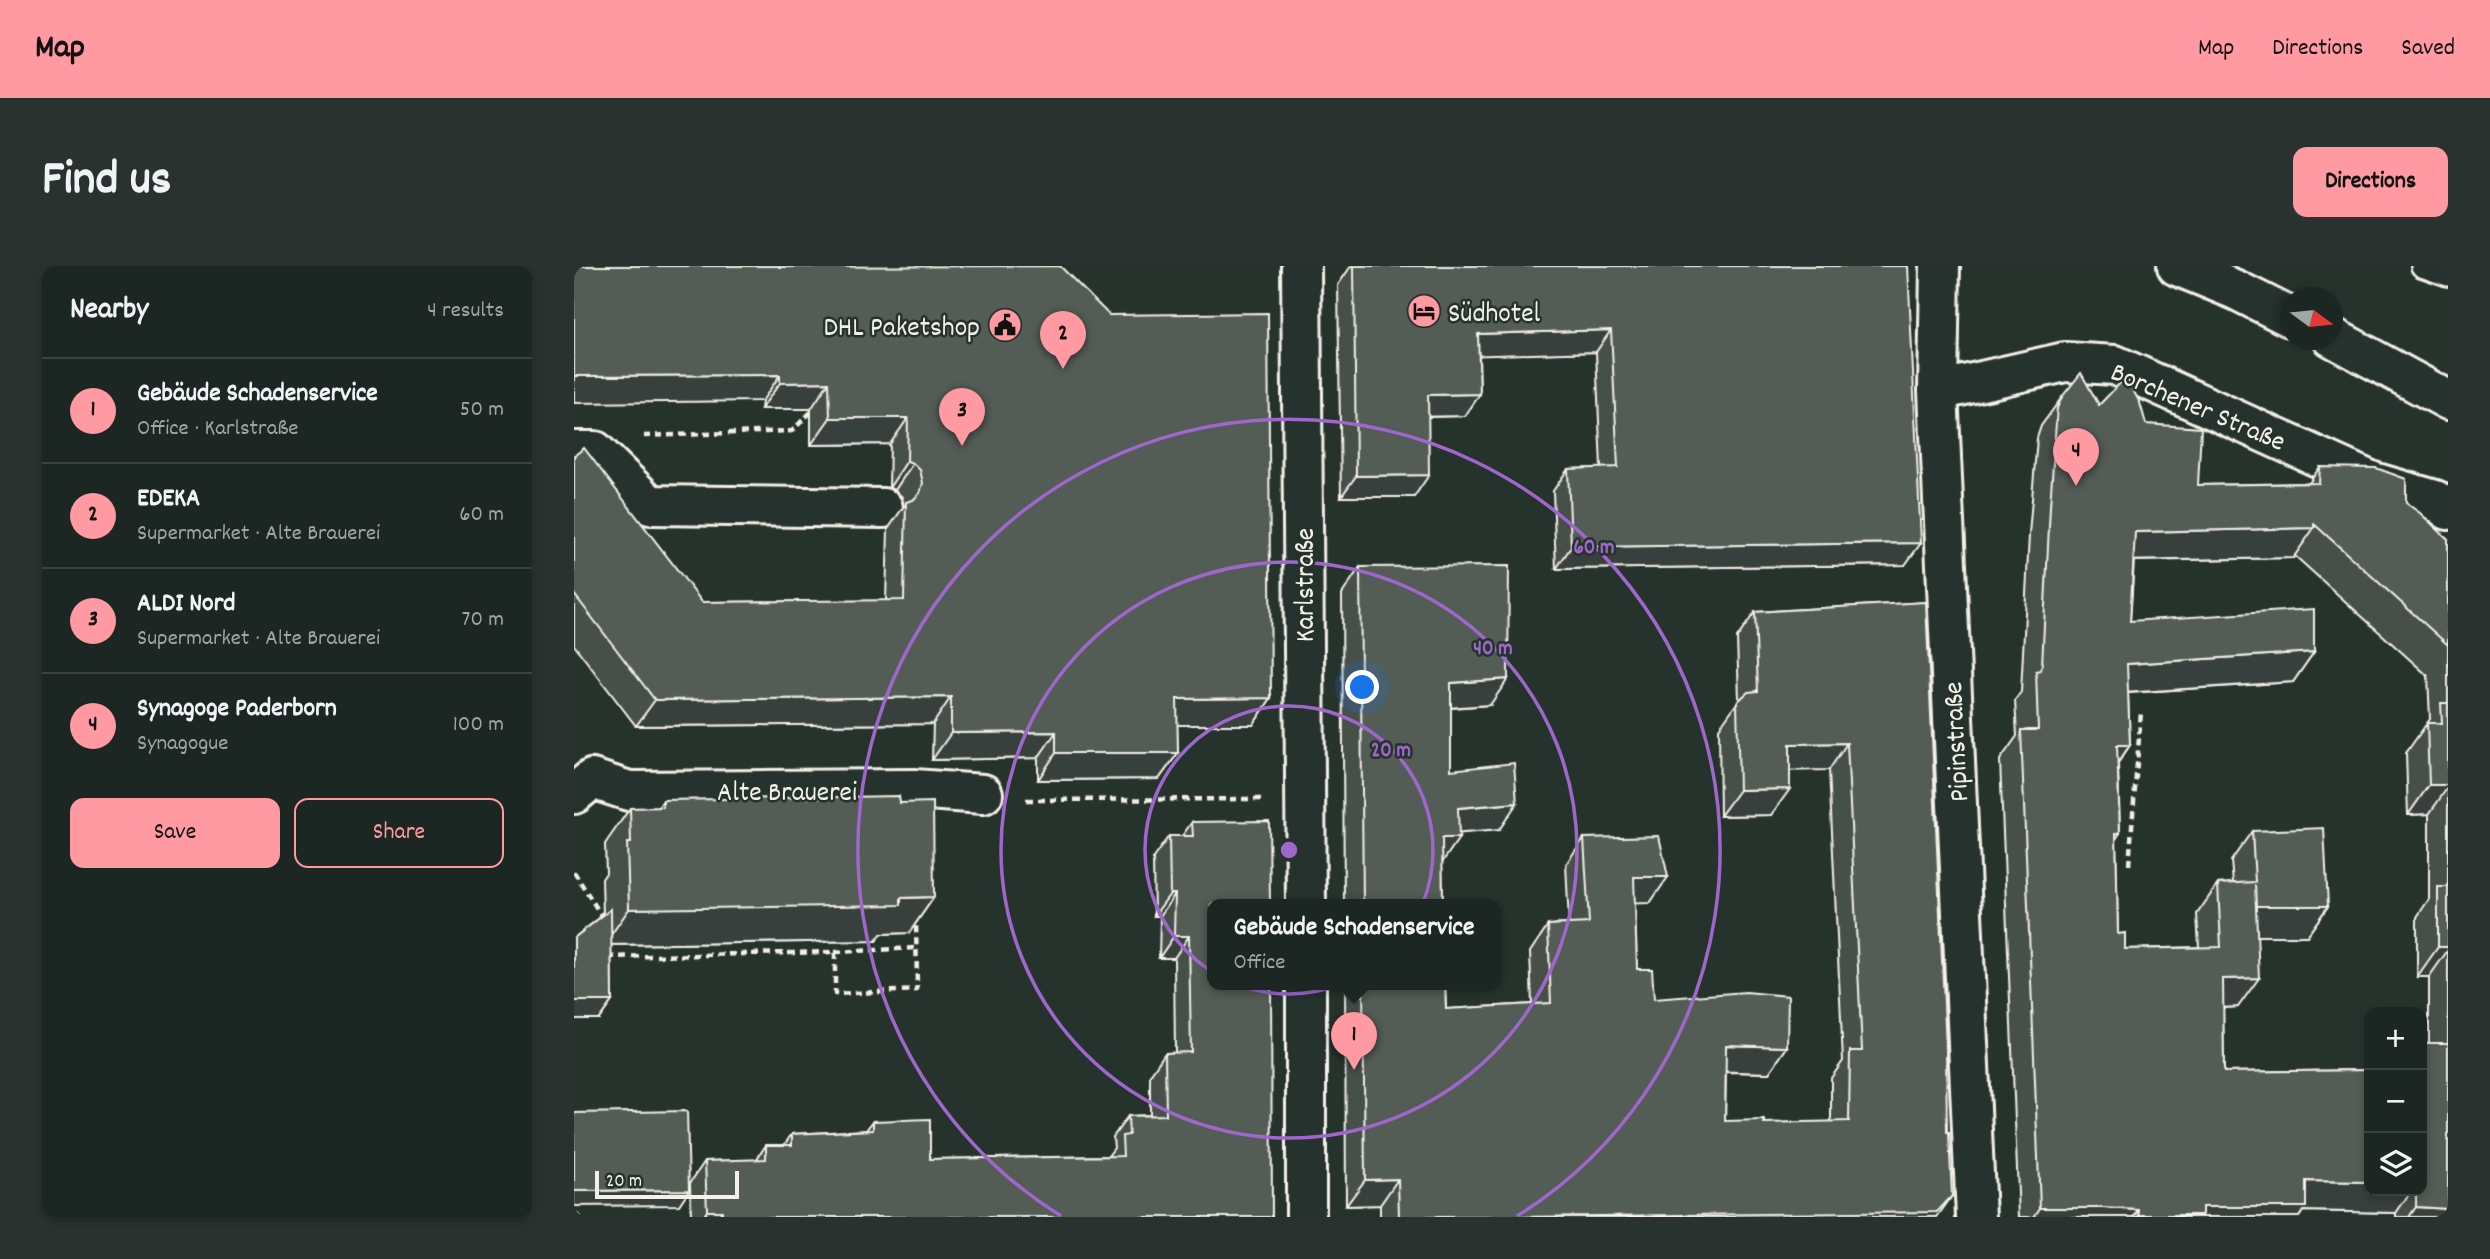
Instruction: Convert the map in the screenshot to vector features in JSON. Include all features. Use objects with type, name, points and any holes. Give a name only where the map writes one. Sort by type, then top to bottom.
[{"type":"street","name":"Karlstraße","points":[[1301,266],[1306,899]]},
{"type":"street","name":"Pipinstraße","points":[[1940,266],[1938,391],[1976,1217]]},
{"type":"street","points":[[2177,266],[2280,312]]},
{"type":"street","points":[[2343,342],[2448,400]]},
{"type":"street","name":"Borchener Straße","points":[[1938,391],[2065,362],[2115,365],[2373,482],[2435,500],[2448,510]]},
{"type":"street","points":[[584,451],[650,505],[883,508]]},
{"type":"street","name":"Alte Brauerei","points":[[580,776],[629,791],[914,789],[983,794]]},
{"type":"street","points":[[1306,990],[1306,1217]]},
{"type":"lane","points":[[2422,266],[2448,275]]},
{"type":"path","points":[[584,451],[616,436],[792,431],[812,409],[819,409]]},
{"type":"path","points":[[2129,865],[2140,712]]},
{"type":"path","points":[[983,794],[1012,800],[1304,799]]},
{"type":"path","points":[[574,872],[601,915],[601,922]]},
{"type":"path","points":[[835,952],[835,994],[917,990],[916,908]]},
{"type":"path","points":[[601,957],[916,948]]},
{"type":"building","points":[[574,266],[1060,266],[1109,315],[1268,313],[1271,698],[1177,699],[1178,753],[1056,753],[1056,732],[951,733],[951,697],[655,700],[574,594],[574,456],[584,448],[702,602],[904,600],[906,502],[913,500],[920,493],[923,483],[920,470],[907,461],[908,418],[830,418],[829,382],[780,383],[780,375],[574,376]]},
{"type":"building","points":[[1354,266],[1908,266],[1921,543],[1571,547],[1568,469],[1618,467],[1611,330],[1478,334],[1480,394],[1428,395],[1429,475],[1356,476]]},
{"type":"building","points":[[2081,373],[2099,405],[2126,377],[2140,403],[2146,424],[2201,428],[2198,485],[2319,483],[2320,467],[2376,468],[2406,479],[2406,503],[2448,539],[2448,645],[2314,524],[2314,528],[2135,532],[2130,621],[2314,609],[2314,652],[2127,664],[2130,745],[2117,745],[2120,833],[2116,833],[2118,934],[2125,933],[2125,949],[2221,947],[2218,884],[2255,882],[2252,831],[2324,828],[2328,906],[2256,906],[2255,885],[2259,978],[2223,979],[2224,1072],[2364,1070],[2364,1182],[2306,1181],[2306,1207],[2202,1207],[2202,1215],[2139,1215],[2139,1210],[2104,1208],[2040,1208],[2021,730],[2038,730],[2036,671],[2040,670],[2042,665],[2057,408]]},
{"type":"building","points":[[1509,566],[1508,679],[1451,683],[1451,770],[1514,763],[1517,803],[1458,808],[1459,838],[1442,838],[1443,899],[1363,899],[1360,567]]},
{"type":"building","points":[[1926,602],[1946,1049],[1947,1132],[1952,1196],[1937,1212],[1399,1217],[1398,1179],[1365,1180],[1363,990],[1445,990],[1446,1009],[1551,1003],[1548,925],[1589,923],[1584,838],[1659,836],[1668,877],[1634,877],[1637,969],[1652,969],[1654,999],[1746,992],[1788,996],[1787,1047],[1726,1045],[1725,1121],[1849,1121],[1850,1051],[1862,1051],[1847,743],[1790,744],[1790,789],[1739,790],[1737,702],[1748,692],[1758,691],[1755,612]]},
{"type":"building","points":[[2441,703],[2448,703],[2448,785],[2429,785],[2427,723],[2442,723]]},
{"type":"building","points":[[899,796],[900,803],[933,802],[934,897],[901,898],[901,905],[629,909],[627,843],[631,843],[630,808],[663,807],[663,800]]},
{"type":"building","points":[[1269,821],[1270,899],[1207,899],[1207,990],[1271,990],[1272,1217],[722,1217],[722,1211],[707,1211],[705,1161],[766,1159],[766,1145],[792,1145],[792,1134],[873,1130],[873,1121],[930,1119],[930,1159],[1123,1156],[1122,1136],[1129,1135],[1128,1116],[1166,1115],[1165,1053],[1191,1052],[1189,936],[1174,936],[1175,894],[1170,894],[1169,836],[1193,836],[1192,822]]},
{"type":"building","points":[[2438,887],[2448,887],[2448,947],[2438,947]]},
{"type":"building","points":[[611,909],[612,1001],[574,1001],[574,938]]},
{"type":"building","points":[[2427,1043],[2448,1043],[2448,1209],[2416,1207],[2416,1196],[2427,1196]]},
{"type":"building","points":[[687,1111],[689,1190],[574,1191],[574,1113]]},
{"type":"place","name":"Südhotel","points":[[1424,311]]},
{"type":"place","name":"DHL Paketshop","points":[[1005,325]]},
{"type":"place","name":"EDEKA","points":[[1063,369]]},
{"type":"place","name":"ALDI Nord","points":[[962,446]]},
{"type":"place","name":"Synagoge Paderborn","points":[[2076,486]]},
{"type":"place","name":"Gebäude Schadenservice","points":[[1354,1070]]}]
